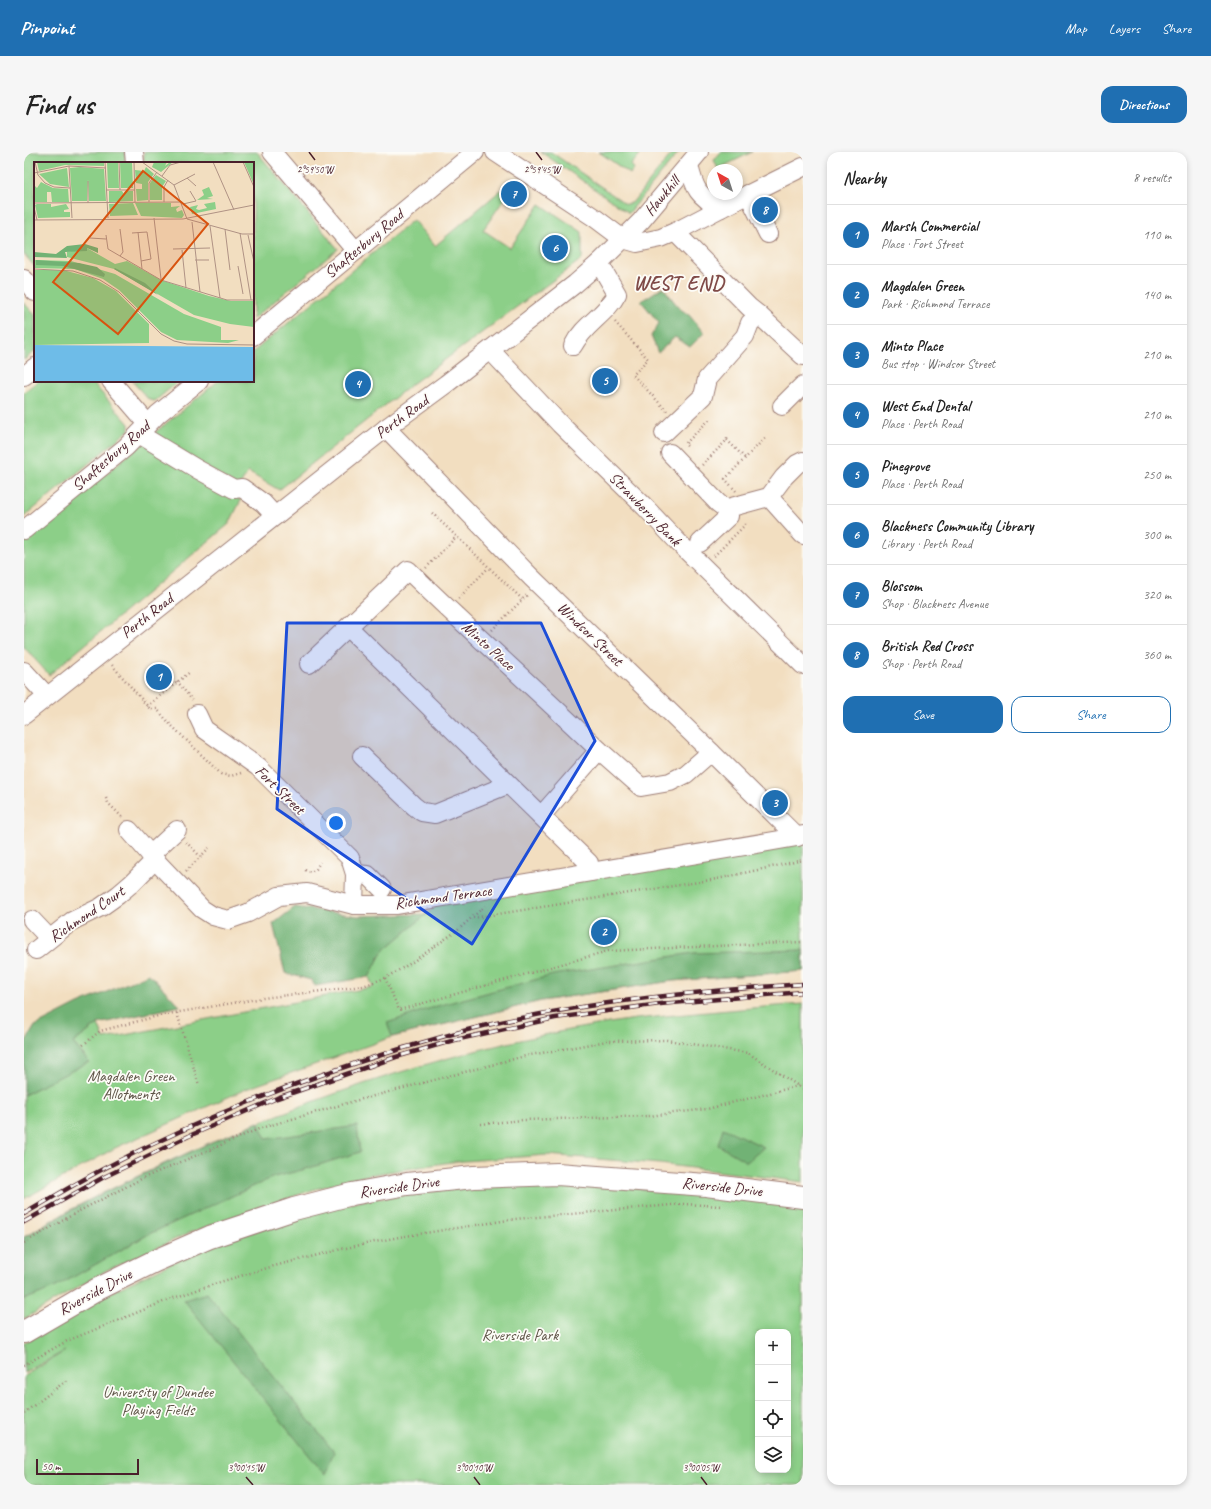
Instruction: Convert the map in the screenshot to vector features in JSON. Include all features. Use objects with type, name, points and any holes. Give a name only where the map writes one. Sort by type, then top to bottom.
[{"type":"main road","name":"Riverside Drive","points":[[24,1332],[98,1289],[155,1260],[210,1237],[294,1209],[352,1194],[407,1184],[474,1177],[557,1174],[706,1185],[803,1197]]},
{"type":"street","points":[[134,152],[135,162]]},
{"type":"street","points":[[272,152],[356,251]]},
{"type":"street","name":"Shaftesbury Road","points":[[254,335],[475,152]]},
{"type":"street","points":[[505,154],[622,239],[638,243],[650,242],[675,232],[803,167]]},
{"type":"street","points":[[694,158],[692,182],[698,193],[708,202],[721,208]]},
{"type":"street","name":"Hawkhill","points":[[622,239],[644,217],[694,158]]},
{"type":"street","points":[[748,194],[768,234]]},
{"type":"street","points":[[675,232],[749,307],[803,356]]},
{"type":"street","name":"Perth Road","points":[[24,715],[386,428],[491,351],[575,284],[599,263],[622,239]]},
{"type":"street","points":[[573,346],[578,336],[613,302],[617,294],[599,263]]},
{"type":"street","points":[[24,279],[34,291]]},
{"type":"street","points":[[670,427],[703,396],[707,379],[745,336],[750,323],[759,315]]},
{"type":"street","name":"Strawberry Bank","points":[[491,351],[560,424],[645,507],[690,555],[803,664]]},
{"type":"street","points":[[24,376],[34,368]]},
{"type":"street","points":[[112,382],[144,429],[197,469],[234,489],[242,488],[263,503],[274,516]]},
{"type":"street","name":"Shaftesbury Road","points":[[24,530],[126,446],[197,382]]},
{"type":"street","points":[[782,406],[803,385]]},
{"type":"street","name":"Windsor Street","points":[[386,428],[531,577],[711,752],[800,836]]},
{"type":"street","points":[[670,453],[697,470],[722,506],[732,501],[769,497],[784,477],[797,464],[803,461]]},
{"type":"street","points":[[769,497],[803,535]]},
{"type":"street","points":[[700,543],[729,516],[732,501]]},
{"type":"street","name":"Minto Place","points":[[309,664],[408,570],[599,750],[641,787],[670,782],[686,774],[711,752]]},
{"type":"street","points":[[348,627],[589,864],[590,872]]},
{"type":"street","points":[[24,671],[47,696]]},
{"type":"street","name":"Fort Street","points":[[194,706],[204,729],[258,767],[350,858],[355,874],[354,905]]},
{"type":"street","points":[[541,816],[599,750]]},
{"type":"street","points":[[362,756],[414,806],[428,814],[435,814],[507,785]]},
{"type":"street","name":"Richmond Terrace","points":[[128,830],[202,909],[214,916],[228,920],[248,913],[279,896],[306,893],[354,905],[397,905],[800,836]]},
{"type":"street","name":"Richmond Court","points":[[32,920],[43,944],[72,921],[101,907],[118,895],[177,830]]},
{"type":"street","points":[[355,874],[368,875],[382,889]]},
{"type":"path","points":[[604,310],[648,359],[633,375],[670,427]]},
{"type":"path","points":[[690,449],[685,444],[710,419]]},
{"type":"path","points":[[697,470],[727,440],[727,436]]},
{"type":"path","points":[[732,501],[735,490],[725,479],[766,437]]},
{"type":"path","points":[[727,440],[746,459]]},
{"type":"path","points":[[697,470],[699,459]]},
{"type":"path","points":[[432,513],[488,568],[523,598],[482,640]]},
{"type":"path","points":[[710,560],[743,528]]},
{"type":"path","points":[[426,568],[456,537]]},
{"type":"path","points":[[448,609],[488,568]]},
{"type":"path","points":[[115,668],[150,709],[157,709],[169,723],[221,774],[231,776],[258,767]]},
{"type":"path","points":[[148,706],[190,672]]},
{"type":"path","points":[[177,681],[194,706]]},
{"type":"path","points":[[106,798],[108,803],[131,827],[128,830]]},
{"type":"path","points":[[175,881],[209,848]]},
{"type":"path","points":[[196,852],[201,857]]},
{"type":"path","points":[[471,918],[717,879],[803,860]]},
{"type":"path","points":[[305,870],[311,872],[316,869],[320,862]]},
{"type":"path","points":[[83,1045],[100,1031],[162,1015],[263,998],[363,986],[385,978],[411,963],[458,930],[487,905]]},
{"type":"path","points":[[385,978],[399,1010],[608,951],[803,942]]},
{"type":"path","points":[[177,1013],[199,1084]]},
{"type":"path","points":[[24,1243],[81,1210],[143,1178],[261,1128],[351,1102],[525,1056],[607,1041],[667,1040],[748,1053],[803,1089]]},
{"type":"path","points":[[481,1124],[545,1119],[649,1116],[707,1109],[798,1086]]},
{"type":"path","points":[[24,1365],[67,1341],[168,1300],[220,1282],[274,1266],[346,1248],[461,1226],[572,1213],[683,1204],[729,1207]]},
{"type":"path","points":[[24,1413],[67,1380]]},
{"type":"highlighted area","points":[[287,623],[541,623],[595,741],[472,944],[277,809]]},
{"type":"green space","points":[[24,152],[125,152],[125,162],[34,162],[34,266],[24,254]]},
{"type":"green space","points":[[144,152],[257,152],[338,249],[254,318],[254,162],[144,162]]},
{"type":"green space","points":[[541,152],[551,152],[626,204],[632,203],[673,152],[679,152],[629,213]]},
{"type":"green space","points":[[599,152],[642,152],[631,165],[634,168],[630,174]]},
{"type":"green space","points":[[721,152],[752,152],[728,164],[716,164],[714,160]]},
{"type":"green space","points":[[501,190],[507,195],[483,230],[510,248],[540,204],[582,232],[582,259],[412,384],[279,490],[248,472],[239,487],[152,435],[217,382],[254,382],[254,351],[413,220],[435,246]]},
{"type":"green space","points":[[663,287],[679,308],[689,315],[704,333],[690,347],[675,337],[658,353],[651,336],[659,323],[641,301]]},
{"type":"green space","points":[[24,303],[34,314],[34,352],[24,360]]},
{"type":"green space","points":[[37,382],[92,382],[129,424],[129,430],[24,517],[24,392]]},
{"type":"green space","points":[[133,382],[178,382],[155,401],[149,400]]},
{"type":"green space","points":[[144,442],[241,500],[229,524],[49,675],[24,647],[24,542]]},
{"type":"green space","name":"Magdalen Green Allotments","points":[[803,838],[803,971],[672,981],[541,1001],[392,1037],[246,1089],[115,1148],[24,1199],[24,1095],[87,1059],[73,1043],[98,1024],[104,1039],[373,987],[369,977],[383,950],[442,901]]},
{"type":"green space","points":[[295,907],[358,916],[427,914],[382,952],[369,977],[315,986],[311,980],[285,973],[273,924]]},
{"type":"green space","points":[[803,950],[803,971],[672,981],[541,1001],[392,1037],[387,1023],[437,1006],[553,975],[693,953]]},
{"type":"green space","points":[[149,974],[180,1006],[98,1024],[73,1043],[89,1062],[24,1095],[24,1044],[35,1026],[78,1004]]},
{"type":"green space","points":[[803,1004],[803,1182],[660,1164],[547,1155],[451,1162],[368,1175],[312,1190],[189,1233],[107,1270],[24,1319],[24,1237],[78,1205],[136,1177],[228,1135],[282,1113],[394,1074],[507,1043],[564,1031],[642,1018]]},
{"type":"green space","points":[[258,1122],[266,1139],[357,1126],[360,1152],[306,1169],[274,1177],[149,1234],[56,1287],[24,1300],[24,1237],[95,1197],[211,1142]]},
{"type":"green space","points":[[723,1128],[764,1147],[747,1162],[718,1145]]},
{"type":"green space","name":"Riverside Park","points":[[534,1184],[686,1191],[803,1206],[803,1485],[24,1485],[24,1376],[65,1351],[24,1373],[24,1343],[103,1296],[201,1249],[288,1220],[365,1200],[474,1186]]},
{"type":"green space","points":[[207,1293],[334,1452],[325,1475],[184,1300]]},
{"type":"railway","points":[[24,1214],[103,1169],[210,1118],[284,1088],[359,1062],[444,1036],[530,1016],[608,1003],[725,990],[803,984]]},
{"type":"railway","points":[[24,1222],[104,1177],[189,1136],[277,1098],[396,1057],[455,1040],[555,1018],[660,1004],[803,992]]},
{"type":"place","name":"Blossom","points":[[514,194]]},
{"type":"place","name":"British Red Cross","points":[[765,210]]},
{"type":"place","name":"Blackness Community Library","points":[[555,248]]},
{"type":"place","name":"Pinegrove","points":[[605,381]]},
{"type":"place","name":"West End Dental","points":[[358,384]]},
{"type":"place","name":"Marsh Commercial","points":[[159,677]]},
{"type":"place","name":"Minto Place","points":[[775,803]]},
{"type":"place","name":"Magdalen Green","points":[[604,932]]},
{"type":"district","name":"WEST END","points":[[679,283]]},
{"type":"park label","name":"University of Dundee Playing Fields","points":[[158,1401]]}]
